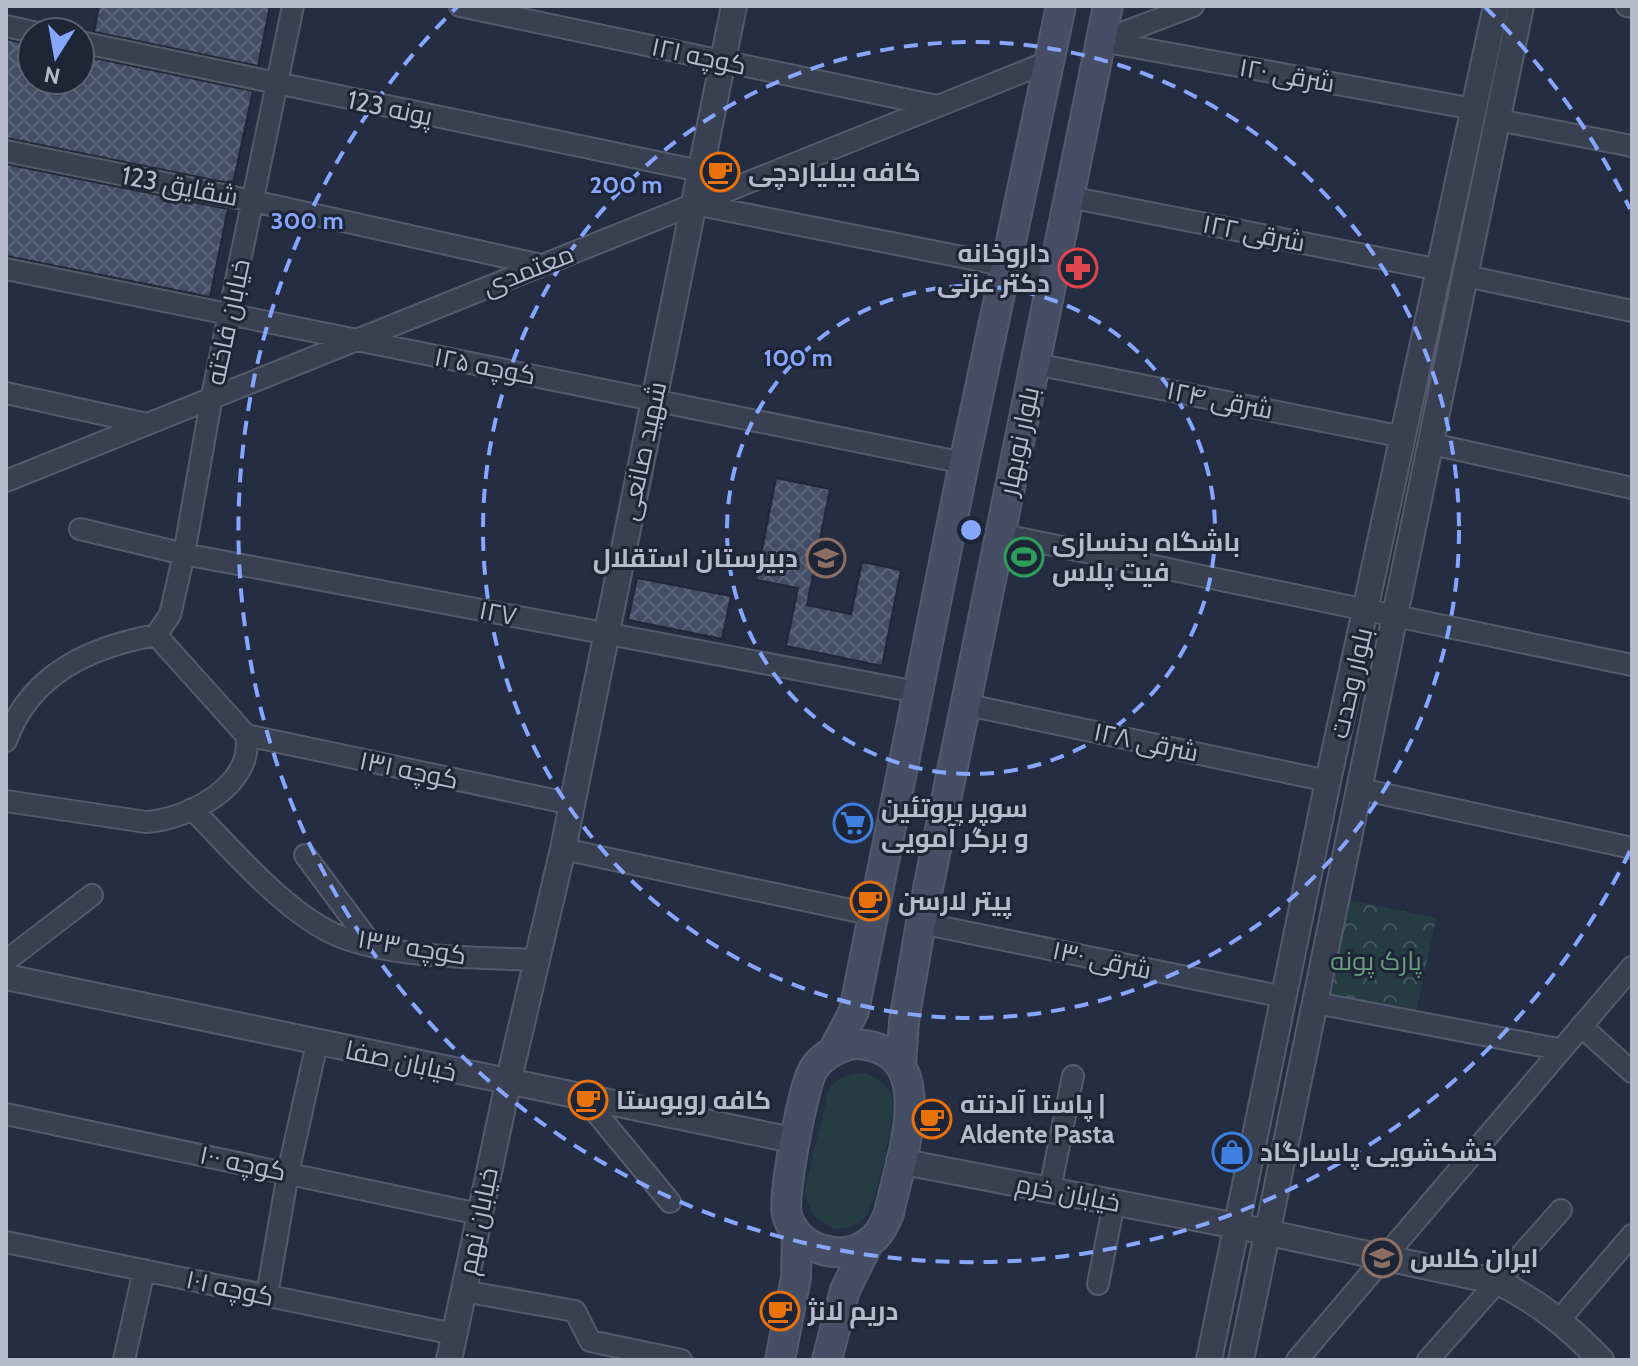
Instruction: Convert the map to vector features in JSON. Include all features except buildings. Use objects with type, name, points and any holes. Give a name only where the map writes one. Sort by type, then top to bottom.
[{"type":"main road","name":"بلوار نوبهار","points":[[868,1244],[881,1230],[889,1213],[912,1096],[901,1065],[904,1021],[921,923],[963,704],[1108,6]]},
{"type":"main road","name":"بلوار نوبهار","points":[[797,1234],[785,1203],[797,1141],[812,1072],[833,1051],[854,1011],[1005,264],[1050,61],[1058,7]]},
{"type":"main road","points":[[833,1051],[853,1044],[875,1046],[901,1065]]},
{"type":"main road","points":[[797,1234],[812,1246],[830,1252],[850,1251],[868,1244]]},
{"type":"main road","points":[[780,1360],[796,1278],[797,1234]]},
{"type":"main road","points":[[827,1360],[845,1290],[868,1244]]},
{"type":"street","name":"خیابان فاخته","points":[[156,635],[170,615],[184,554],[212,396],[293,6]]},
{"type":"street","name":"کوچه ۱۲۱","points":[[460,6],[937,106]]},
{"type":"street","name":"شهید صانعی","points":[[508,1083],[563,849],[734,6]]},
{"type":"street","points":[[1101,41],[1193,6]]},
{"type":"street","name":"بلوار وحدت","points":[[1209,1360],[1328,781],[1496,6]]},
{"type":"street","name":"بلوار وحدت","points":[[1241,1360],[1521,6]]},
{"type":"street","name":"۱۲۰ شرقی","points":[[1101,41],[1474,109]]},
{"type":"street","name":"123 پونه","points":[[96,45],[700,171]]},
{"type":"street","name":"معتمدی","points":[[6,481],[1050,61]]},
{"type":"street","points":[[1498,120],[1632,146]]},
{"type":"street","name":"123 شقایق","points":[[6,151],[253,201],[541,265]]},
{"type":"street","name":"۱۲۲ شرقی","points":[[1069,197],[1440,270]]},
{"type":"street","points":[[694,204],[1053,275]]},
{"type":"street","name":"کوچه ۱۲۵","points":[[6,269],[964,463]]},
{"type":"street","points":[[1466,276],[1632,311]]},
{"type":"street","name":"۱۲۴ شرقی","points":[[1035,364],[1404,437]]},
{"type":"street","points":[[6,393],[147,424]]},
{"type":"street","points":[[1432,444],[1632,488]]},
{"type":"street","name":"۱۲۷","points":[[80,529],[184,554],[917,692]]},
{"type":"street","points":[[999,534],[1632,665]]},
{"type":"street","points":[[6,741],[29,695],[54,672],[115,644],[156,635],[246,735],[246,762],[239,775],[192,809],[165,821],[146,822],[6,801]]},
{"type":"street","name":"۱۲۸ شرقی","points":[[963,704],[1328,781]]},
{"type":"street","name":"کوچه ۱۳۱","points":[[246,735],[572,804]]},
{"type":"street","points":[[1360,789],[1632,848]]},
{"type":"street","name":"کوچه ۱۳۳","points":[[192,809],[270,886],[330,932],[371,944],[455,956],[537,960]]},
{"type":"street","points":[[563,849],[874,915]]},
{"type":"street","points":[[305,855],[371,944]]},
{"type":"street","points":[[6,961],[92,895]]},
{"type":"street","name":"۱۳۰ شرقی","points":[[921,923],[1284,997]]},
{"type":"street","points":[[1297,1360],[1558,1049],[1632,967]]},
{"type":"street","name":"خیابان صفا","points":[[6,977],[797,1141]]},
{"type":"street","points":[[1316,1003],[1558,1049]]},
{"type":"street","points":[[1581,1026],[1632,1072]]},
{"type":"street","points":[[267,1295],[288,1173],[317,1043]]},
{"type":"street","points":[[1050,1189],[1073,1076]]},
{"type":"street","name":"خیابان نهم","points":[[449,1360],[508,1083]]},
{"type":"street","points":[[584,1098],[670,1202]]},
{"type":"street","name":"کوچه ۱۰۰","points":[[6,1114],[479,1214]]},
{"type":"street","name":"خیابان خرم","points":[[899,1161],[1268,1233]]},
{"type":"street","points":[[1098,1284],[1114,1203]]},
{"type":"street","points":[[1428,1360],[1561,1210]]},
{"type":"street","points":[[1268,1233],[1498,1282],[1532,1299],[1560,1319],[1601,1360]]},
{"type":"street","points":[[1560,1319],[1632,1235]]},
{"type":"street","name":"کوچه ۱۰۱","points":[[6,1242],[454,1334]]},
{"type":"street","points":[[124,1360],[144,1270]]},
{"type":"street","points":[[463,1291],[575,1311],[590,1341],[681,1360]]},
{"type":"green space","name":"پارک پونه","points":[[1338,898],[1436,918],[1414,1022],[1316,1003]]},
{"type":"green space","points":[[860,1072],[880,1081],[888,1089],[892,1108],[888,1139],[876,1193],[867,1214],[852,1226],[834,1229],[814,1217],[804,1192],[829,1089],[840,1078]]},
{"type":"place","name":"کافه بیلیاردچی","points":[[720,172]]},
{"type":"place","name":"داروخانه دکتر عزتی","points":[[1078,268]]},
{"type":"place","name":"باشگاه بدنسازی فیت پلاس","points":[[1024,557]]},
{"type":"place","name":"دبیرستان استقلال","points":[[826,558]]},
{"type":"place","name":"سوپر پروتئین و برگر آمویی","points":[[853,823]]},
{"type":"place","name":"پیتر لارسن","points":[[870,901]]},
{"type":"place","name":"کافه روبوستا","points":[[588,1100]]},
{"type":"place","name":"پاستا آلدنته | Aldente Pasta","points":[[932,1119]]},
{"type":"place","name":"خشکشویی پاسارگاد","points":[[1232,1152]]},
{"type":"place","name":"ایران کلاس","points":[[1382,1258]]},
{"type":"place","name":"دریم لانژ","points":[[780,1311]]}]
